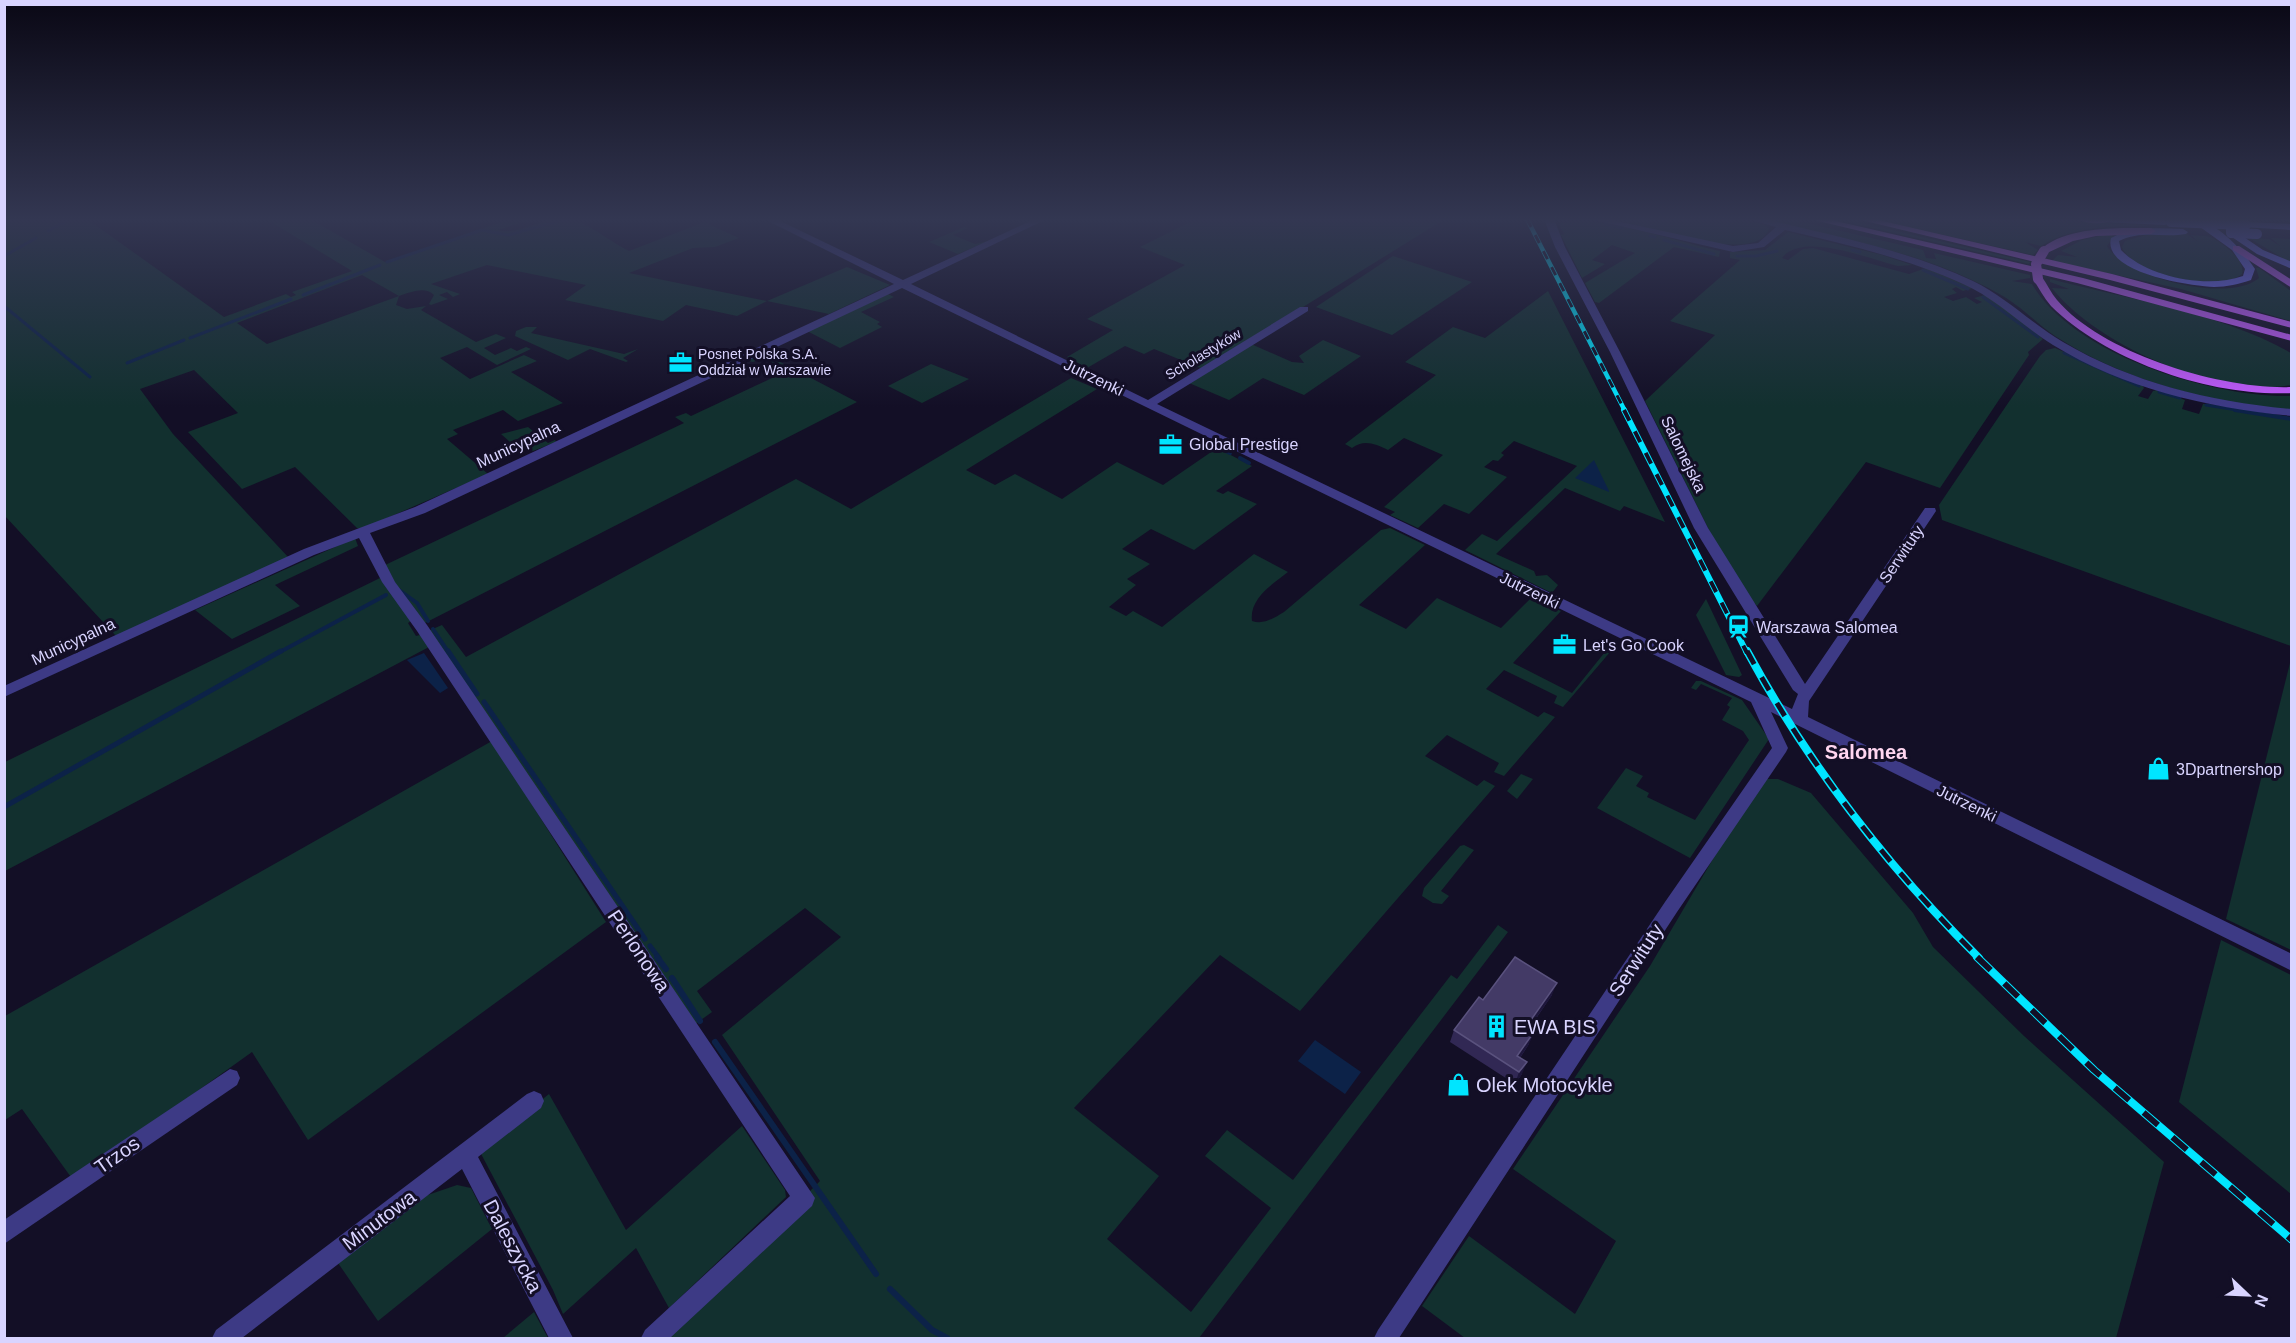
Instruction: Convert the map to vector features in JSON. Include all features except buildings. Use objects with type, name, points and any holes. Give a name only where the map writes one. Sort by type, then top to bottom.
[{"type":"main road","points":[[2039,282],[2048,300],[2075,323],[2146,360],[2188,375],[2243,388],[2292,390]]},
{"type":"main road","points":[[2079,282],[2165,302],[2292,338]]},
{"type":"main road","points":[[2130,282],[2292,325]]},
{"type":"main road","points":[[2195,282],[2217,284],[2229,282]]},
{"type":"main road","points":[[2165,302],[2292,347]]},
{"type":"street","name":"Jutrzenki","points":[[896,282],[1801,720],[2292,963]]},
{"type":"street","name":"Municypalna","points":[[4,692],[309,552],[420,510],[906,282]]},
{"type":"street","name":"Salomejska","points":[[1578,282],[1616,352],[1701,528],[1798,686],[1807,693]]},
{"type":"street","points":[[1965,282],[1998,298],[2057,342],[2097,363],[2135,379],[2221,403],[2292,413]]},
{"type":"street","name":"Scholastyków","points":[[1149,404],[1304,309]]},
{"type":"street","name":"Serwituty","points":[[1801,720],[1798,711],[1807,693],[1930,511]]},
{"type":"street","name":"Perlonowa","points":[[363,531],[373,556],[397,596],[428,638],[804,1198],[653,1338]]},
{"type":"street","name":"Serwituty","points":[[1386,1338],[1665,916],[1780,748],[1757,699]]},
{"type":"street","name":"Trzos","points":[[4,1233],[230,1078]]},
{"type":"street","name":"Minutowa","points":[[224,1338],[534,1101]]},
{"type":"street","name":"Daleszycka","points":[[465,1154],[561,1338]]},
{"type":"green space","points":[[4,282],[175,282],[224,317],[286,294],[291,297],[296,295],[292,292],[322,282],[345,282],[237,323],[267,344],[399,296],[396,305],[407,309],[426,306],[421,310],[476,342],[496,334],[506,338],[484,348],[495,355],[511,348],[517,351],[526,347],[531,349],[497,365],[467,347],[440,358],[470,379],[524,355],[537,361],[511,372],[563,403],[518,421],[503,410],[453,430],[458,434],[447,439],[488,474],[362,529],[357,528],[295,467],[242,489],[188,432],[238,413],[194,370],[140,389],[173,434],[289,558],[116,636],[5,516]]},
{"type":"green space","points":[[374,282],[438,282],[431,284],[460,294],[453,297],[447,292],[439,295],[448,299],[431,305],[429,304],[434,295],[426,291],[399,296]]},
{"type":"green space","points":[[570,282],[672,282],[767,301],[737,316],[686,305],[663,321],[565,300],[586,285]]},
{"type":"green space","points":[[812,282],[882,282],[890,285],[829,314],[767,301]]},
{"type":"green space","points":[[1155,282],[1344,282],[1203,369],[1154,349],[1144,354],[1125,346],[1087,368],[1067,357],[1113,330],[1087,319]]},
{"type":"green space","points":[[1354,282],[1472,282],[1392,335],[1316,307]]},
{"type":"green space","points":[[1628,282],[1599,303],[1595,302],[1585,283]]},
{"type":"green space","points":[[1715,282],[1957,282],[1972,288],[1963,291],[1956,287],[1952,289],[1957,293],[1944,297],[1953,301],[1966,297],[1977,304],[1982,302],[1974,298],[1985,295],[2006,308],[2043,339],[2028,352],[2029,355],[1940,488],[1866,462],[1757,606],[1746,594],[1722,556],[1645,401],[1715,335],[1670,321]]},
{"type":"green space","points":[[1976,282],[2032,284],[2052,309],[2079,332],[2112,351],[2186,380],[2259,395],[2291,396],[2291,410],[2260,407],[2199,395],[2168,387],[2110,366],[2050,332],[2006,298]]},
{"type":"green space","points":[[2050,282],[2061,282],[2174,308],[2264,339],[2291,353],[2291,385],[2262,387],[2230,384],[2161,363],[2098,329],[2072,309],[2052,288],[2069,289]]},
{"type":"green space","points":[[2147,282],[2170,282],[2202,288],[2225,288],[2252,282],[2278,282],[2291,291],[2291,321],[2181,289]]},
{"type":"green space","points":[[1548,291],[1665,522],[1624,506],[1620,511],[1565,488],[1496,554],[1534,571],[1536,576],[1547,575],[1558,585],[1552,593],[1465,550],[1482,534],[1497,541],[1577,466],[1514,441],[1501,453],[1504,455],[1498,461],[1493,460],[1484,467],[1507,477],[1469,514],[1444,504],[1418,528],[1390,515],[1395,512],[1384,507],[1443,455],[1404,438],[1388,450],[1370,443],[1356,445],[1352,448],[1345,444],[1436,375],[1405,362],[1453,327],[1485,338]]},
{"type":"green space","points":[[888,294],[894,297],[861,312],[880,322],[877,324],[882,327],[840,348],[807,331]]},
{"type":"green space","points":[[526,327],[537,327],[531,333],[624,354],[638,349],[623,358],[628,361],[626,362],[590,349],[568,360],[515,336],[516,331]]},
{"type":"green space","points":[[1323,340],[1361,356],[1304,395],[1263,378],[1229,400],[1189,383],[1251,344],[1292,362],[1304,363],[1299,356]]},
{"type":"green space","points":[[2055,348],[2142,385],[2144,388],[2138,396],[2148,399],[2153,391],[2157,390],[2185,400],[2182,409],[2199,414],[2203,404],[2207,404],[2291,418],[2291,646],[1942,520],[1939,505],[2040,356],[2046,350]]},
{"type":"green space","points":[[761,352],[857,402],[423,624],[383,566],[684,423],[675,417],[686,413],[691,416],[787,371],[777,365],[767,367],[773,363],[763,358],[753,362],[748,361]]},
{"type":"green space","points":[[931,364],[969,379],[922,403],[888,386]]},
{"type":"green space","points":[[1071,378],[1097,389],[966,470],[995,485],[1015,474],[1062,499],[1117,462],[1163,485],[1217,448],[1252,466],[1216,491],[1223,494],[1228,491],[1257,504],[1194,550],[1151,529],[1122,549],[1150,564],[1127,579],[1136,585],[1109,607],[1126,616],[1133,611],[1162,627],[1254,554],[1288,572],[1263,592],[1254,605],[1252,621],[1269,620],[1284,612],[1381,530],[1390,528],[1425,545],[1359,605],[1406,629],[1437,598],[1501,628],[1531,598],[1561,611],[1513,663],[1572,693],[1609,647],[1610,640],[1617,644],[1563,707],[1554,703],[1557,696],[1504,670],[1486,689],[1538,717],[1544,712],[1555,717],[1504,776],[1494,772],[1499,763],[1447,735],[1425,756],[1477,786],[1484,780],[1495,786],[1300,1011],[1220,955],[1074,1108],[1159,1176],[1107,1239],[1191,1312],[1271,1208],[1205,1156],[1227,1130],[1293,1180],[1451,975],[1457,979],[1498,925],[1508,932],[1199,1338],[668,1338],[812,1200],[808,1193],[820,1181],[722,1035],[841,937],[805,908],[697,991],[712,1012],[694,1025],[428,631],[442,625],[466,657],[796,479],[851,509]]},
{"type":"green space","points":[[528,427],[548,443],[555,440],[556,442],[533,451],[527,448],[531,446],[520,438],[510,442],[501,434]]},
{"type":"green space","points":[[355,538],[358,546],[275,585],[300,606],[232,639],[195,610]]},
{"type":"green space","points":[[380,578],[411,621],[408,623],[416,636],[420,635],[429,647],[5,871],[5,762]]},
{"type":"green space","points":[[1706,599],[1742,675],[1739,677],[1726,675],[1696,615]]},
{"type":"green space","points":[[2291,659],[2291,950],[2226,919]]},
{"type":"green space","points":[[1696,681],[1701,681],[1742,700],[1769,739],[1690,858],[1597,808],[1626,768],[1643,776],[1636,786],[1649,793],[1647,797],[1695,820],[1749,740],[1743,731],[1722,720],[1730,707],[1727,705],[1732,698],[1701,684],[1696,690],[1691,688]]},
{"type":"green space","points":[[492,741],[606,922],[308,1140],[252,1052],[73,1180],[22,1109],[5,1120],[5,1016]]},
{"type":"green space","points":[[1521,774],[1533,779],[1517,799],[1507,791]]},
{"type":"green space","points":[[1767,779],[1778,779],[1811,793],[1913,913],[1933,947],[2024,1036],[2164,1162],[2116,1338],[1465,1338],[1422,1306],[1469,1236],[1575,1314],[1616,1241],[1513,1169],[1650,966],[1730,830]]},
{"type":"green space","points":[[1464,845],[1474,850],[1441,891],[1449,896],[1442,904],[1433,903],[1422,896],[1424,888],[1460,846]]},
{"type":"green space","points":[[2221,940],[2291,975],[2291,1194],[2179,1102]]},
{"type":"green space","points":[[549,1094],[626,1230],[742,1126],[785,1190],[786,1197],[669,1308],[636,1248],[563,1314],[553,1290],[479,1150]]},
{"type":"green space","points":[[457,1185],[471,1188],[492,1229],[378,1321],[336,1260],[419,1198]]},
{"type":"green space","points":[[534,1312],[548,1338],[503,1338]]},
{"type":"water","points":[[1594,460],[1609,491],[1609,492],[1575,478]]},
{"type":"water","points":[[424,653],[448,688],[440,693],[407,660]]},
{"type":"water","points":[[1315,1040],[1361,1072],[1345,1094],[1298,1061]]},
{"type":"waterway","points":[[303,295],[337,282]]},
{"type":"waterway","points":[[1951,282],[1968,289]]},
{"type":"waterway","points":[[1983,297],[2038,337]]},
{"type":"waterway","points":[[190,338],[291,299]]},
{"type":"waterway","points":[[4,306],[90,377]]},
{"type":"waterway","points":[[127,363],[184,340]]},
{"type":"waterway","points":[[2064,353],[2139,386]]},
{"type":"waterway","points":[[2159,392],[2180,398]]},
{"type":"waterway","points":[[2206,405],[2244,411]]},
{"type":"waterway","points":[[2235,410],[2292,419]]},
{"type":"waterway","points":[[1220,448],[1230,453]]},
{"type":"waterway","points":[[1240,458],[1249,463]]},
{"type":"waterway","points":[[399,590],[417,603],[428,621]]},
{"type":"waterway","points":[[278,653],[386,595]]},
{"type":"waterway","points":[[433,629],[449,653]]},
{"type":"waterway","points":[[4,807],[281,651]]},
{"type":"waterway","points":[[448,651],[477,694]]},
{"type":"waterway","points":[[484,702],[645,939]]},
{"type":"waterway","points":[[650,946],[659,958]]},
{"type":"waterway","points":[[657,957],[666,969]]},
{"type":"waterway","points":[[672,978],[700,1021]]},
{"type":"waterway","points":[[715,1042],[876,1274]]},
{"type":"waterway","points":[[890,1289],[932,1330],[947,1338]]},
{"type":"railway","points":[[1559,282],[1625,411]]},
{"type":"railway","points":[[1624,410],[1747,653]]},
{"type":"railway","points":[[1747,651],[1796,734],[1852,813],[1913,888],[1979,958]]},
{"type":"railway","points":[[1977,957],[2094,1070],[2292,1240]]},
{"type":"place","name":"Posnet Polska S.A. Oddział w Warszawie","points":[[680,362]]},
{"type":"place","name":"Global Prestige","points":[[1171,444]]},
{"type":"place","name":"Warszawa Salomea","points":[[1738,627]]},
{"type":"place","name":"Let's Go Cook","points":[[1565,645]]},
{"type":"place","name":"3Dpartnershop","points":[[2158,769]]},
{"type":"place","name":"EWA BIS","points":[[1496,1027]]},
{"type":"place","name":"Olek Motocykle","points":[[1458,1085]]},
{"type":"district","name":"Salomea","points":[[1866,752]]}]
